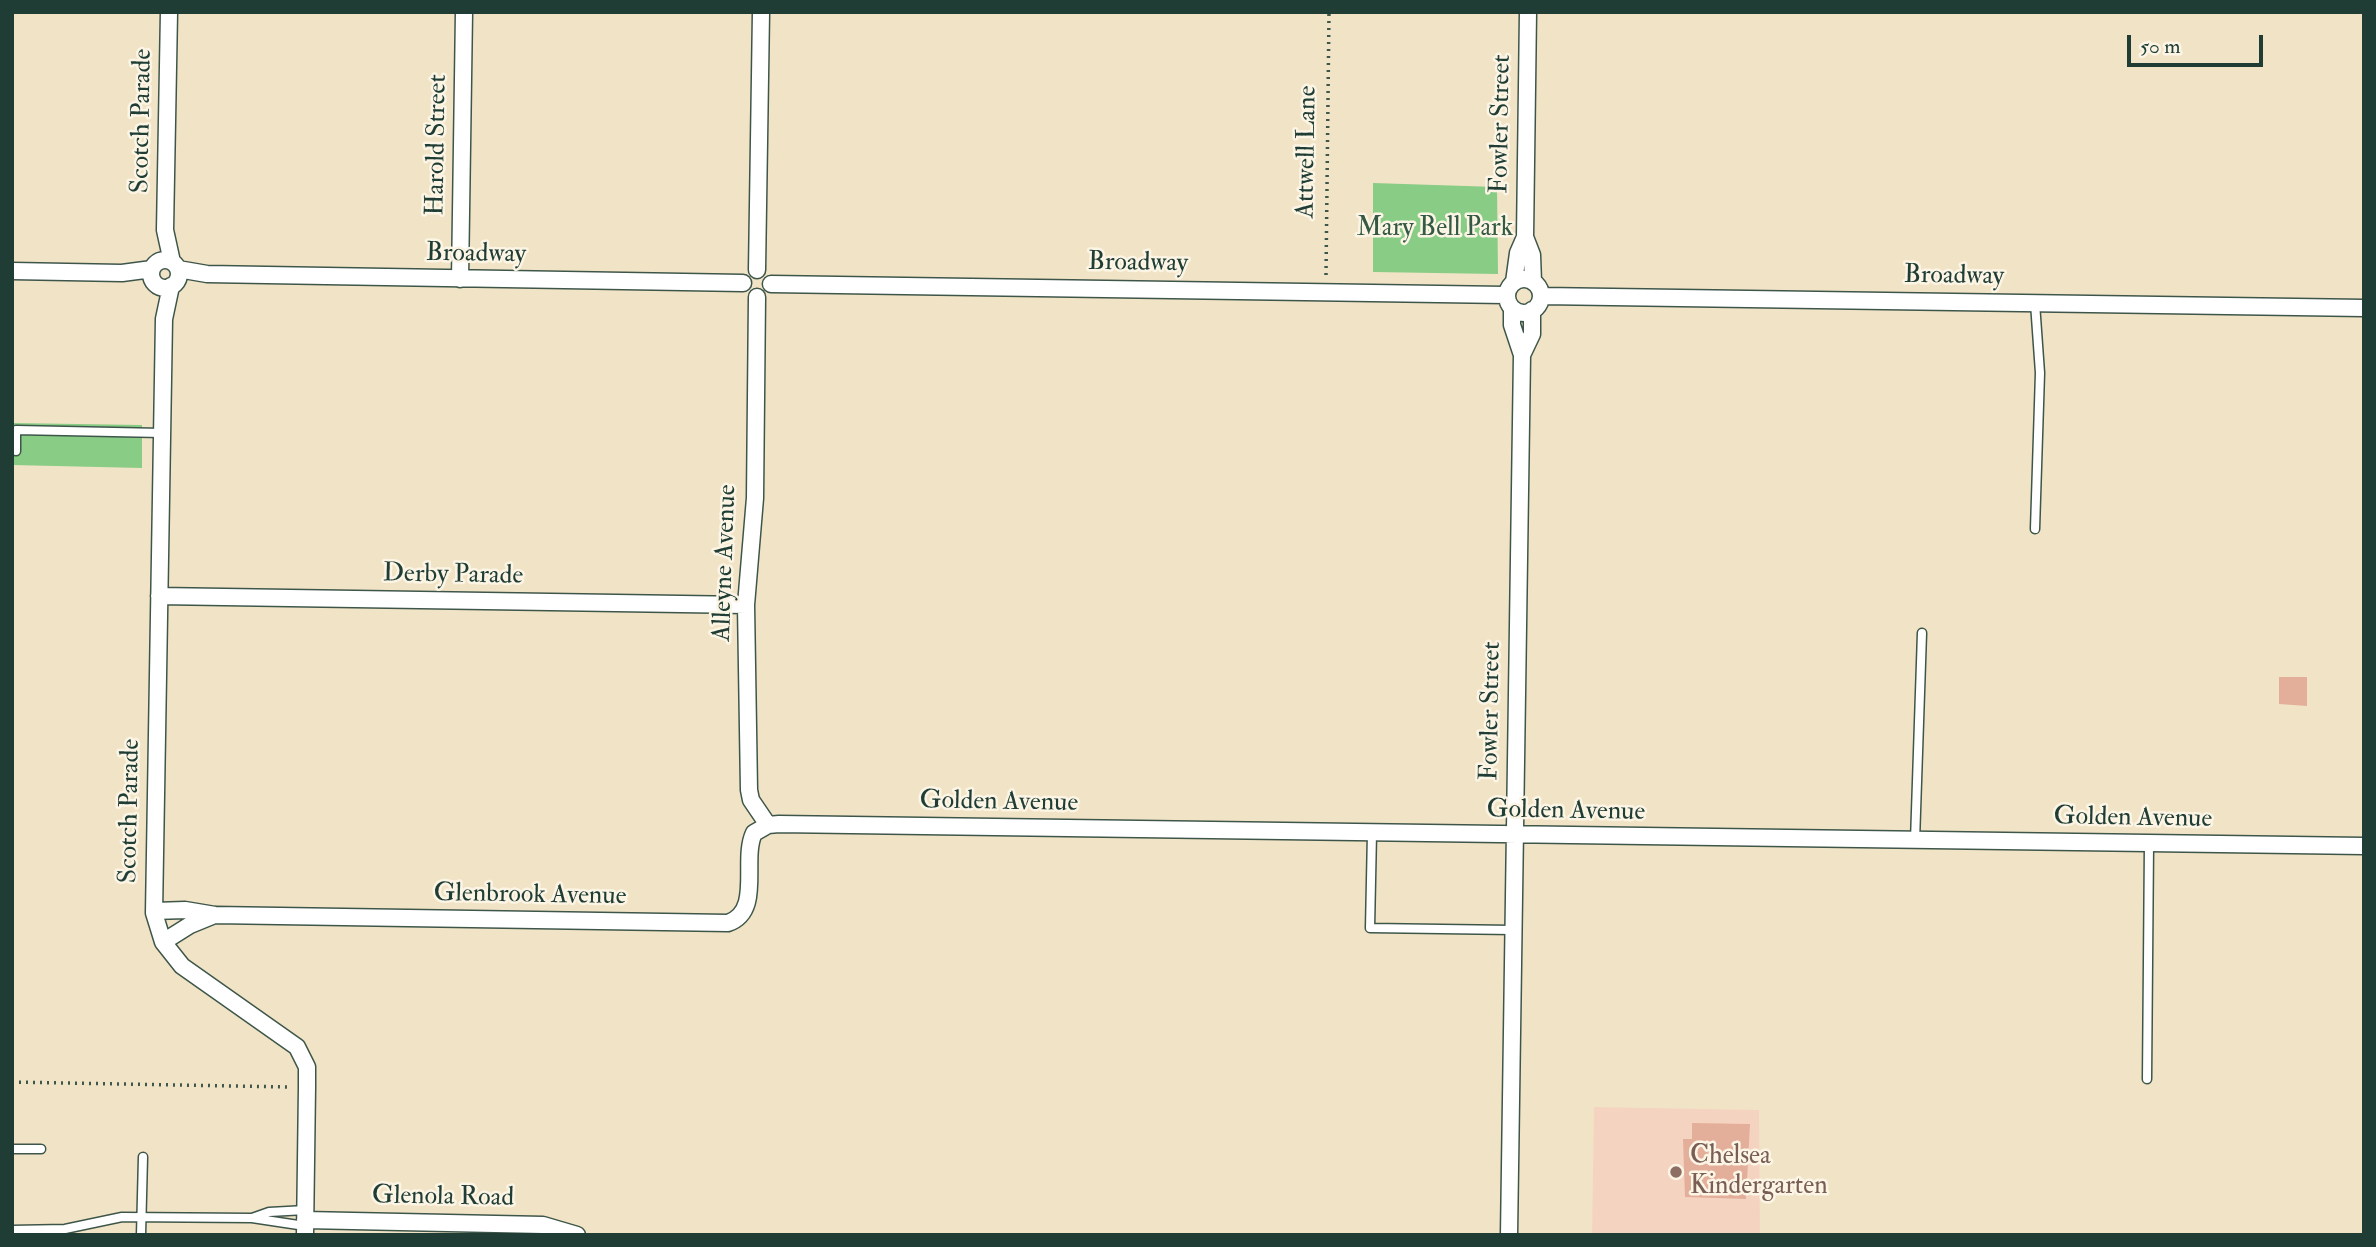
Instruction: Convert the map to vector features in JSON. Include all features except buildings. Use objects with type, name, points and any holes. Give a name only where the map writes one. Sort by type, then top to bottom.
[{"type":"street","name":"Scotch Parade","points":[[169,12],[154,911],[163,942],[182,966],[297,1047],[307,1068],[305,1223]]},
{"type":"street","name":"Harold Street","points":[[460,279],[464,12]]},
{"type":"street","points":[[757,270],[761,12]]},
{"type":"street","name":"Fowler Street","points":[[1528,12],[1525,237],[1532,255],[1533,282]]},
{"type":"street","name":"Fowler Street","points":[[1509,1235],[1522,355],[1512,325],[1510,295],[1518,253],[1525,237]]},
{"type":"street","points":[[757,270],[768,275],[771,284],[765,295],[757,297],[748,295],[743,283],[749,272],[757,270]]},
{"type":"street","name":"Broadway","points":[[12,271],[743,283]]},
{"type":"street","points":[[1533,282],[1543,296],[1532,310],[1510,295],[1533,282]]},
{"type":"street","name":"Broadway","points":[[771,284],[1510,295]]},
{"type":"street","name":"Broadway","points":[[1543,296],[2364,309]]},
{"type":"street","name":"Alleyne Avenue","points":[[757,297],[755,498],[746,605],[749,790],[751,800],[768,825]]},
{"type":"street","name":"Fowler Street","points":[[1522,355],[1532,334],[1532,310]]},
{"type":"street","name":"Derby Parade","points":[[159,596],[746,605]]},
{"type":"street","name":"Golden Avenue","points":[[768,825],[2364,846]]},
{"type":"street","name":"Glenbrook Avenue","points":[[154,911],[185,910],[215,915],[728,923],[740,917],[746,907],[751,839],[754,833],[768,825]]},
{"type":"street","name":"Glenbrook Avenue","points":[[163,942],[190,925],[215,915]]},
{"type":"street","name":"Glenola Road","points":[[305,1223],[543,1225],[578,1235]]},
{"type":"lane","points":[[2035,303],[2040,373],[2035,529]]},
{"type":"lane","points":[[16,451],[16,429],[162,433]]},
{"type":"lane","points":[[1915,841],[1922,633]]},
{"type":"lane","points":[[1372,833],[1370,928],[1514,930]]},
{"type":"lane","points":[[2147,1079],[2149,844]]},
{"type":"lane","points":[[12,1149],[41,1149]]},
{"type":"lane","points":[[141,1235],[143,1157]]},
{"type":"lane","points":[[251,1218],[269,1212],[305,1223]]},
{"type":"lane","points":[[12,1230],[65,1230],[113,1218],[142,1217],[251,1218],[305,1223]]},
{"type":"path","name":"Attwell Lane","points":[[1326,292],[1329,12]]},
{"type":"path","points":[[12,1082],[307,1087]]},
{"type":"shaded area","name":"Chelsea Kindergarten","points":[[1594,1107],[1759,1110],[1760,1235],[1592,1235]]},
{"type":"green space","name":"Mary Bell Park","points":[[1373,183],[1497,187],[1498,274],[1373,272]]},
{"type":"green space","points":[[12,423],[142,425],[142,468],[12,465]]},
{"type":"place","name":"Chelsea Kindergarten","points":[[1676,1172]]}]
